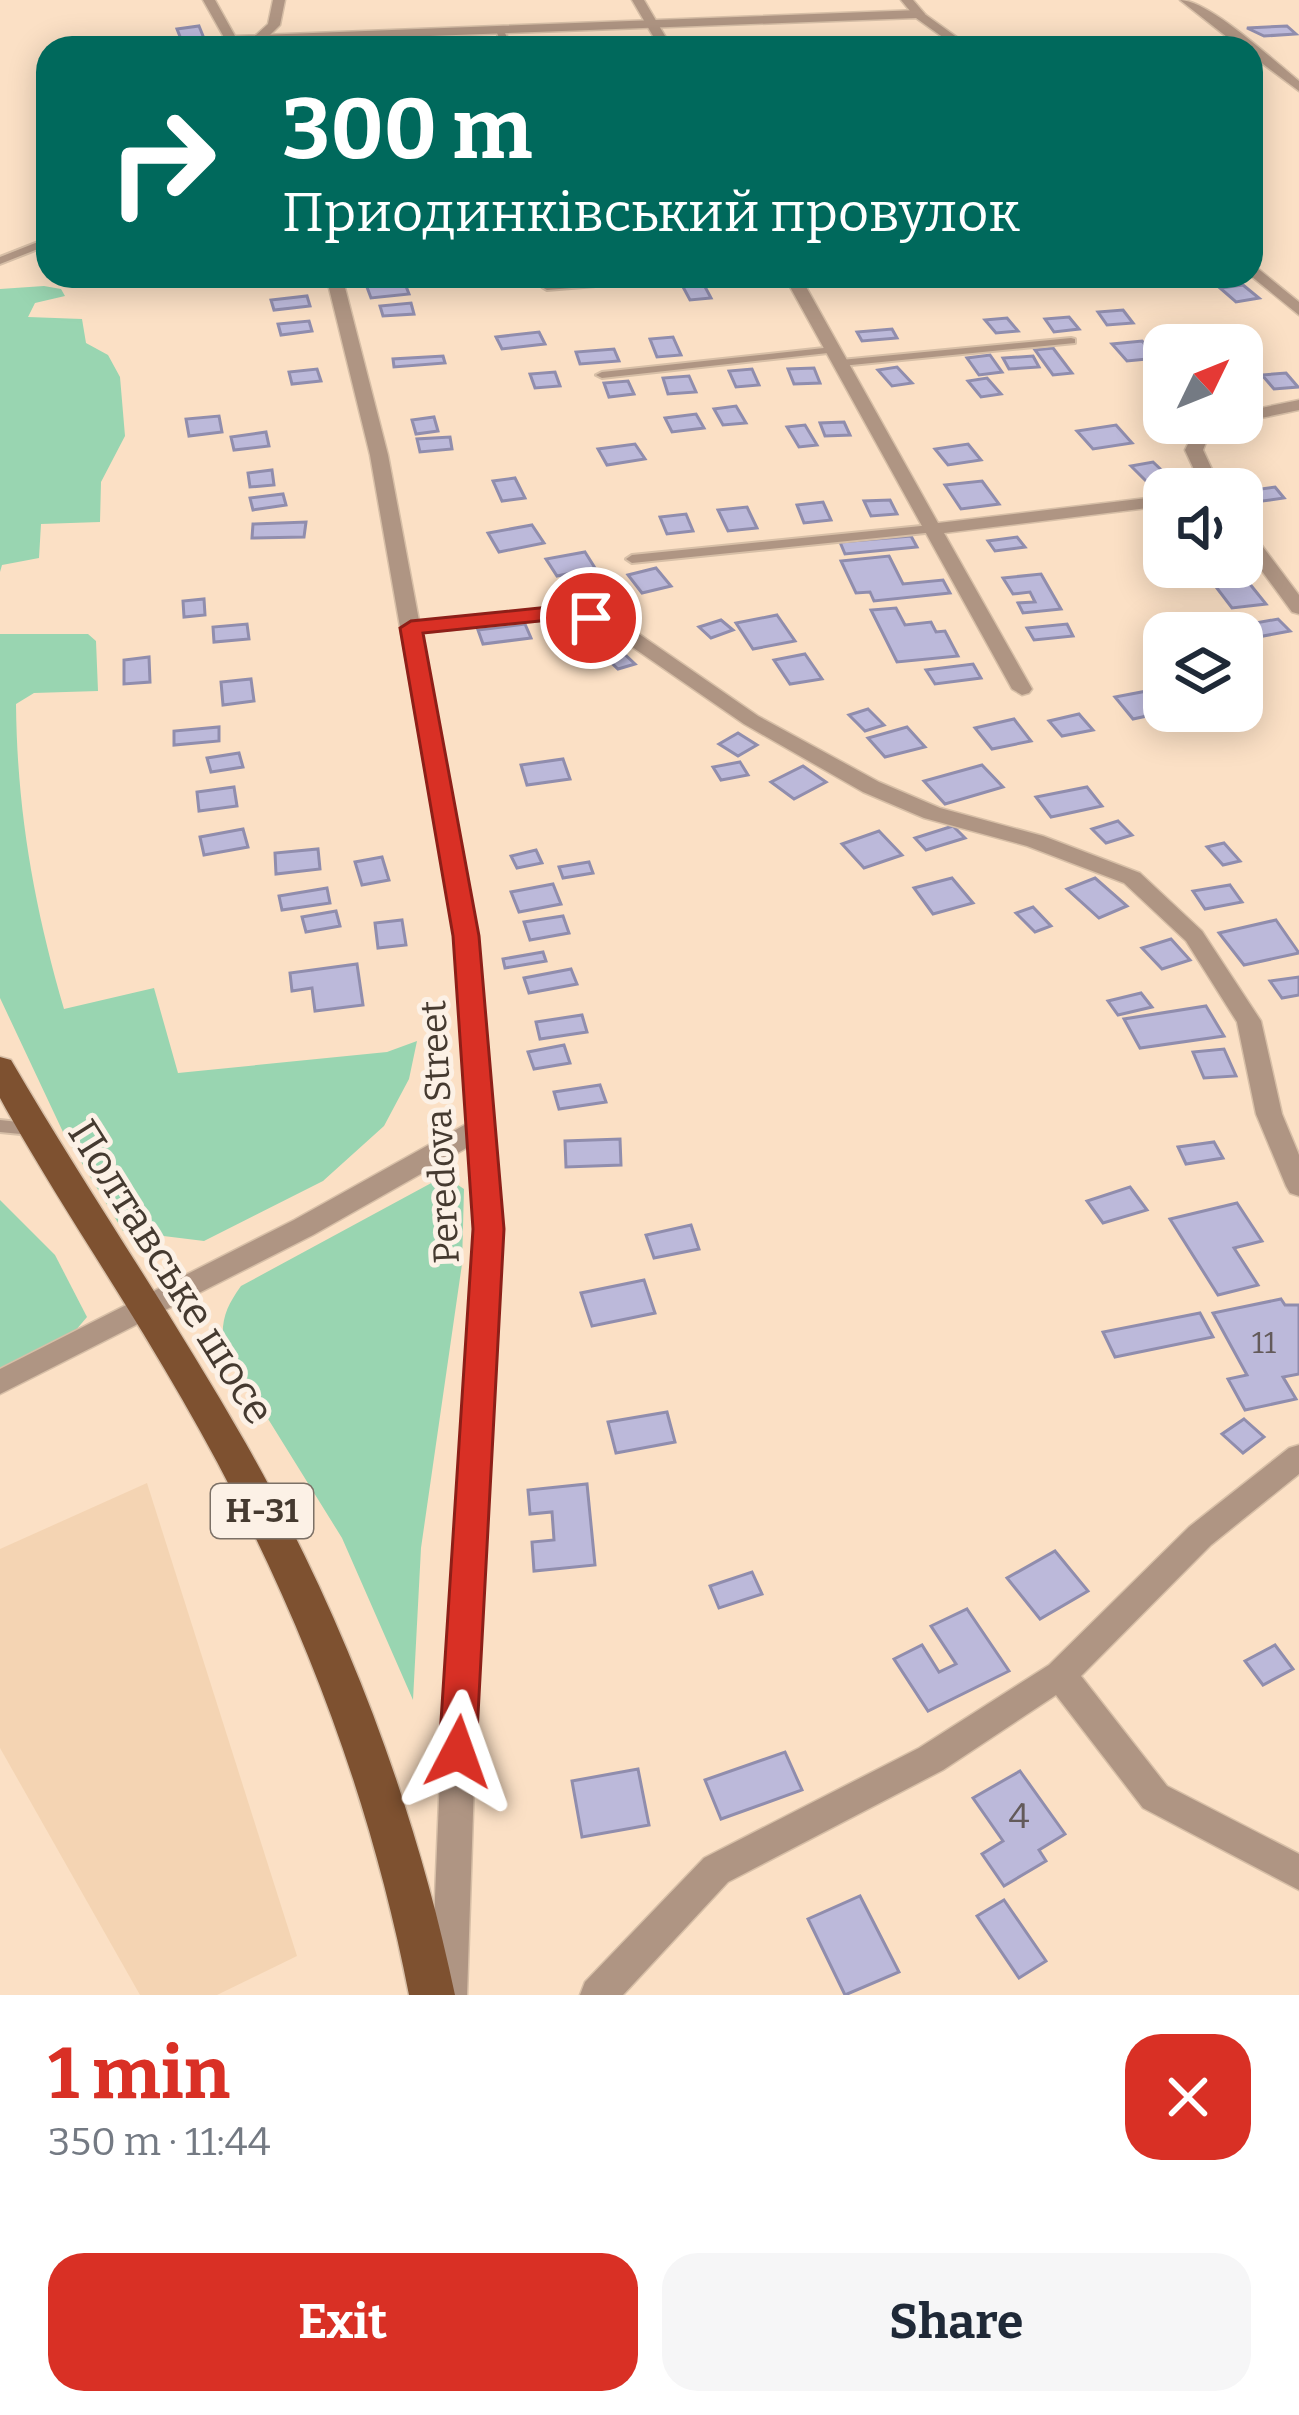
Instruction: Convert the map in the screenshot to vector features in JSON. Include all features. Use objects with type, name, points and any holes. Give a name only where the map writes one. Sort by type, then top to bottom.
[{"type":"main road","name":"Полтавське шосе","points":[[0,1069],[16,1128],[194,1386],[317,1626],[416,1900],[433,1995]]},
{"type":"street","points":[[209,0],[229,36]]},
{"type":"street","points":[[262,36],[274,25],[279,0]]},
{"type":"street","points":[[638,0],[659,36]]},
{"type":"street","points":[[907,0],[949,36]]},
{"type":"street","points":[[1186,0],[1233,36]]},
{"type":"street","points":[[380,36],[919,14]]},
{"type":"street","points":[[1263,59],[1299,87]]},
{"type":"street","points":[[1263,278],[1299,310]]},
{"type":"street","name":"Peredova Street","points":[[337,288],[379,455],[466,936],[489,1229],[458,1752],[449,1995]]},
{"type":"street","points":[[799,288],[1022,689]]},
{"type":"street","points":[[1263,413],[1299,405]]},
{"type":"street","points":[[932,530],[1143,504]]},
{"type":"street","points":[[1263,559],[1299,608]]},
{"type":"street","points":[[411,628],[559,613],[591,618],[620,629],[751,720],[872,787],[932,813],[1035,841],[1132,878],[1194,936],[1249,1021],[1269,1114],[1299,1186]]},
{"type":"street","points":[[0,1382],[380,1190],[482,1127]]},
{"type":"street","points":[[598,1995],[716,1870],[931,1759],[1060,1675],[1200,1536],[1299,1457]]},
{"type":"street","points":[[1060,1675],[1155,1798],[1299,1873]]},
{"type":"lane","points":[[0,261],[36,246]]},
{"type":"lane","points":[[602,375],[1071,340]]},
{"type":"lane","points":[[632,560],[932,530]]},
{"type":"shaded area","points":[[147,1483],[297,1956],[217,1995],[140,1995],[0,1748],[0,1549]]},
{"type":"green space","points":[[0,289],[61,289],[65,296],[35,303],[28,317],[82,319],[86,343],[108,355],[120,377],[125,436],[101,482],[100,522],[41,524],[39,558],[2,565],[0,572]]},
{"type":"green space","points":[[0,634],[88,634],[96,641],[98,691],[34,693],[16,704],[29,858],[64,1009],[154,988],[178,1073],[387,1052],[417,1041],[409,1079],[384,1126],[323,1181],[204,1241],[123,1231],[63,1132],[0,998]]},
{"type":"green space","points":[[449,1179],[464,1189],[462,1264],[421,1548],[413,1700],[342,1538],[224,1348],[223,1330],[228,1308],[241,1286],[435,1181]]},
{"type":"green space","points":[[0,1200],[55,1255],[87,1317],[64,1344],[0,1377]]},
{"type":"building","points":[[199,26],[203,36],[180,36],[177,29]]},
{"type":"building","points":[[1287,26],[1296,34],[1264,36],[1247,28]]},
{"type":"building","points":[[367,288],[407,288],[409,294],[371,298]]},
{"type":"building","points":[[684,288],[706,288],[711,298],[690,300]]},
{"type":"building","points":[[1220,288],[1247,288],[1259,298],[1236,302]]},
{"type":"building","points":[[307,296],[310,306],[274,310],[271,300]]},
{"type":"building","points":[[411,303],[414,314],[383,316],[380,306]]},
{"type":"building","points":[[1123,310],[1133,323],[1107,325],[1098,312]]},
{"type":"building","points":[[1069,317],[1079,329],[1054,332],[1045,319]]},
{"type":"building","points":[[1007,318],[1018,331],[996,333],[985,320]]},
{"type":"building","points":[[309,321],[312,331],[281,335],[278,324]]},
{"type":"building","points":[[892,329],[897,338],[862,341],[857,332]]},
{"type":"building","points":[[539,332],[545,344],[502,349],[496,337]]},
{"type":"building","points":[[673,337],[681,355],[657,357],[650,339]]},
{"type":"building","points":[[1142,341],[1143,359],[1127,361],[1112,344]]},
{"type":"building","points":[[1053,348],[1072,373],[1053,375],[1035,350]]},
{"type":"building","points":[[614,349],[619,361],[580,364],[576,352]]},
{"type":"building","points":[[990,355],[1002,372],[979,375],[967,358]]},
{"type":"building","points":[[443,356],[445,363],[394,367],[393,359]]},
{"type":"building","points":[[1033,356],[1039,367],[1009,369],[1003,358]]},
{"type":"building","points":[[897,367],[912,383],[892,386],[878,370]]},
{"type":"building","points":[[814,368],[820,383],[794,384],[788,369]]},
{"type":"building","points":[[317,369],[321,381],[292,384],[289,372]]},
{"type":"building","points":[[752,369],[759,385],[736,387],[729,371]]},
{"type":"building","points":[[555,372],[560,386],[535,388],[530,374]]},
{"type":"building","points":[[1286,373],[1298,387],[1274,389],[1263,375]]},
{"type":"building","points":[[689,376],[696,392],[668,394],[663,378]]},
{"type":"building","points":[[987,378],[1001,394],[981,397],[968,381]]},
{"type":"building","points":[[628,381],[634,394],[609,397],[604,383]]},
{"type":"building","points":[[736,406],[746,423],[723,425],[714,409]]},
{"type":"building","points":[[696,414],[704,428],[672,432],[665,418]]},
{"type":"building","points":[[219,416],[222,432],[189,436],[186,419]]},
{"type":"building","points":[[434,417],[438,431],[416,434],[412,420]]},
{"type":"building","points":[[844,422],[850,435],[825,436],[820,423]]},
{"type":"building","points":[[805,425],[817,445],[799,447],[787,427]]},
{"type":"building","points":[[1116,425],[1132,443],[1093,449],[1077,431]]},
{"type":"building","points":[[266,432],[269,446],[234,450],[231,437]]},
{"type":"building","points":[[450,437],[452,449],[420,452],[417,439]]},
{"type":"building","points":[[635,444],[645,459],[607,465],[598,449]]},
{"type":"building","points":[[968,444],[981,460],[948,465],[935,449]]},
{"type":"building","points":[[1153,462],[1159,468],[1143,468],[1143,478],[1131,466]]},
{"type":"building","points":[[272,470],[274,485],[250,487],[248,473]]},
{"type":"building","points":[[515,478],[525,498],[502,501],[493,481]]},
{"type":"building","points":[[982,481],[999,504],[961,509],[945,485]]},
{"type":"building","points":[[1275,487],[1284,498],[1263,501],[1263,489]]},
{"type":"building","points":[[283,494],[286,505],[253,510],[250,498]]},
{"type":"building","points":[[890,500],[897,514],[871,516],[864,501]]},
{"type":"building","points":[[823,502],[831,520],[804,523],[797,505]]},
{"type":"building","points":[[747,507],[757,528],[728,531],[718,510]]},
{"type":"building","points":[[686,514],[693,531],[667,534],[660,517]]},
{"type":"building","points":[[306,522],[304,537],[252,538],[253,524]]},
{"type":"building","points":[[532,525],[544,543],[499,552],[488,533]]},
{"type":"building","points":[[911,536],[917,547],[845,554],[840,542]]},
{"type":"building","points":[[1017,537],[1025,547],[995,551],[988,541]]},
{"type":"building","points":[[585,552],[595,568],[557,576],[546,559]]},
{"type":"building","points":[[889,556],[903,584],[943,580],[950,593],[874,601],[870,592],[856,593],[841,561]]},
{"type":"building","points":[[656,568],[671,586],[642,593],[628,575]]},
{"type":"building","points":[[1041,574],[1061,609],[1023,613],[1018,603],[1035,602],[1030,592],[1013,594],[1003,578]]},
{"type":"building","points":[[1217,588],[1253,588],[1266,604],[1232,608]]},
{"type":"building","points":[[204,599],[205,615],[184,617],[183,601]]},
{"type":"building","points":[[896,608],[905,625],[931,622],[936,632],[945,631],[958,656],[897,662],[871,610]]},
{"type":"building","points":[[777,615],[795,641],[753,649],[736,623]]},
{"type":"building","points":[[1278,619],[1290,631],[1263,636],[1263,622]]},
{"type":"building","points":[[721,620],[733,630],[711,638],[699,627]]},
{"type":"building","points":[[247,624],[249,639],[214,642],[213,627]]},
{"type":"building","points":[[525,624],[531,638],[483,644],[478,630]]},
{"type":"building","points":[[1067,624],[1073,636],[1034,640],[1027,628]]},
{"type":"building","points":[[618,648],[635,664],[618,669],[601,653]]},
{"type":"building","points":[[805,654],[822,679],[790,684],[774,660]]},
{"type":"building","points":[[149,657],[150,682],[124,684],[124,660]]},
{"type":"building","points":[[973,664],[981,678],[935,684],[926,670]]},
{"type":"building","points":[[251,679],[254,701],[223,705],[221,682]]},
{"type":"building","points":[[1143,692],[1143,717],[1133,719],[1115,697]]},
{"type":"building","points":[[868,709],[884,725],[865,731],[849,715]]},
{"type":"building","points":[[1079,714],[1093,730],[1062,736],[1049,721]]},
{"type":"building","points":[[1014,719],[1031,741],[992,749],[975,728]]},
{"type":"building","points":[[219,727],[219,741],[174,745],[174,731]]},
{"type":"building","points":[[907,727],[925,747],[885,757],[868,738]]},
{"type":"building","points":[[738,733],[757,745],[738,756],[719,744]]},
{"type":"building","points":[[239,753],[243,767],[211,772],[207,758]]},
{"type":"building","points":[[563,759],[570,779],[527,785],[521,765]]},
{"type":"building","points":[[740,762],[748,775],[721,780],[713,767]]},
{"type":"building","points":[[982,765],[1003,787],[945,804],[924,781]]},
{"type":"building","points":[[803,766],[826,782],[794,799],[771,782]]},
{"type":"building","points":[[234,787],[237,806],[199,811],[197,792]]},
{"type":"building","points":[[1087,787],[1102,806],[1051,817],[1036,797]]},
{"type":"building","points":[[1118,821],[1132,835],[1106,843],[1092,829]]},
{"type":"building","points":[[953,826],[965,838],[926,850],[915,838]]},
{"type":"building","points":[[243,829],[248,847],[204,855],[200,837]]},
{"type":"building","points":[[879,831],[902,855],[864,868],[842,844]]},
{"type":"building","points":[[1224,843],[1240,861],[1223,865],[1207,847]]},
{"type":"building","points":[[318,849],[320,869],[276,874],[275,853]]},
{"type":"building","points":[[536,850],[542,863],[517,868],[511,856]]},
{"type":"building","points":[[382,857],[389,880],[362,885],[355,862]]},
{"type":"building","points":[[589,862],[593,873],[563,878],[559,867]]},
{"type":"building","points":[[952,878],[973,903],[933,914],[914,888]]},
{"type":"building","points":[[1095,878],[1127,906],[1099,918],[1067,889]]},
{"type":"building","points":[[553,884],[561,904],[519,912],[511,892]]},
{"type":"building","points":[[1230,885],[1242,902],[1205,909],[1193,891]]},
{"type":"building","points":[[327,888],[330,903],[282,910],[279,896]]},
{"type":"building","points":[[1033,907],[1051,926],[1035,932],[1016,913]]},
{"type":"building","points":[[336,911],[340,926],[306,932],[302,917]]},
{"type":"building","points":[[563,916],[569,933],[530,940],[524,922]]},
{"type":"building","points":[[402,920],[406,945],[378,948],[375,923]]},
{"type":"building","points":[[1276,920],[1299,953],[1244,965],[1219,933]]},
{"type":"building","points":[[1171,939],[1190,960],[1162,969],[1142,948]]},
{"type":"building","points":[[543,952],[546,961],[505,968],[503,959]]},
{"type":"building","points":[[357,964],[363,1005],[315,1011],[312,988],[292,991],[290,973]]},
{"type":"building","points":[[571,969],[577,984],[529,993],[524,978]]},
{"type":"building","points":[[1299,977],[1299,995],[1282,998],[1270,981]]},
{"type":"building","points":[[1141,993],[1152,1007],[1118,1015],[1108,1001]]},
{"type":"building","points":[[1206,1006],[1224,1036],[1140,1048],[1124,1019]]},
{"type":"building","points":[[582,1015],[587,1032],[540,1039],[536,1022]]},
{"type":"building","points":[[564,1045],[570,1063],[534,1069],[528,1052]]},
{"type":"building","points":[[1224,1049],[1236,1076],[1204,1078],[1193,1052]]},
{"type":"building","points":[[600,1085],[606,1102],[559,1109],[554,1092]]},
{"type":"building","points":[[620,1139],[621,1165],[566,1167],[565,1141]]},
{"type":"building","points":[[1214,1142],[1223,1158],[1186,1164],[1178,1147]]},
{"type":"building","points":[[1130,1187],[1147,1210],[1103,1223],[1087,1201]]},
{"type":"building","points":[[1237,1203],[1262,1241],[1234,1248],[1258,1285],[1218,1295],[1170,1219]]},
{"type":"building","points":[[691,1225],[699,1249],[654,1258],[646,1235]]},
{"type":"building","points":[[644,1280],[655,1313],[592,1326],[581,1293]]},
{"type":"building","points":[[1281,1299],[1285,1305],[1299,1305],[1299,1374],[1283,1377],[1296,1399],[1245,1410],[1228,1379],[1247,1375],[1213,1313]]},
{"type":"building","points":[[1200,1313],[1213,1337],[1115,1357],[1103,1332]]},
{"type":"building","points":[[667,1412],[675,1442],[616,1453],[608,1422]]},
{"type":"building","points":[[1244,1419],[1264,1437],[1243,1453],[1222,1434]]},
{"type":"building","points":[[587,1484],[595,1565],[534,1571],[532,1542],[554,1540],[552,1512],[530,1514],[528,1490]]},
{"type":"building","points":[[1055,1551],[1088,1591],[1040,1619],[1007,1578]]},
{"type":"building","points":[[752,1572],[762,1594],[719,1608],[710,1586]]},
{"type":"building","points":[[967,1609],[1009,1671],[928,1711],[894,1659],[922,1645],[939,1672],[956,1664],[931,1626]]},
{"type":"building","points":[[1275,1645],[1293,1669],[1263,1685],[1245,1661]]},
{"type":"building","points":[[785,1752],[802,1790],[721,1819],[705,1780]]},
{"type":"building","points":[[638,1769],[649,1825],[582,1837],[572,1781]]},
{"type":"building","points":[[1020,1771],[1065,1834],[1039,1850],[1046,1861],[1004,1886],[982,1854],[1003,1841],[973,1798]]},
{"type":"building","points":[[860,1896],[899,1972],[845,1995],[808,1919]]},
{"type":"building","points":[[1004,1900],[1046,1961],[1019,1978],[977,1916]]},
{"type":"route","points":[[458,1752],[489,1229],[466,936],[411,628],[559,613],[591,618]]}]
